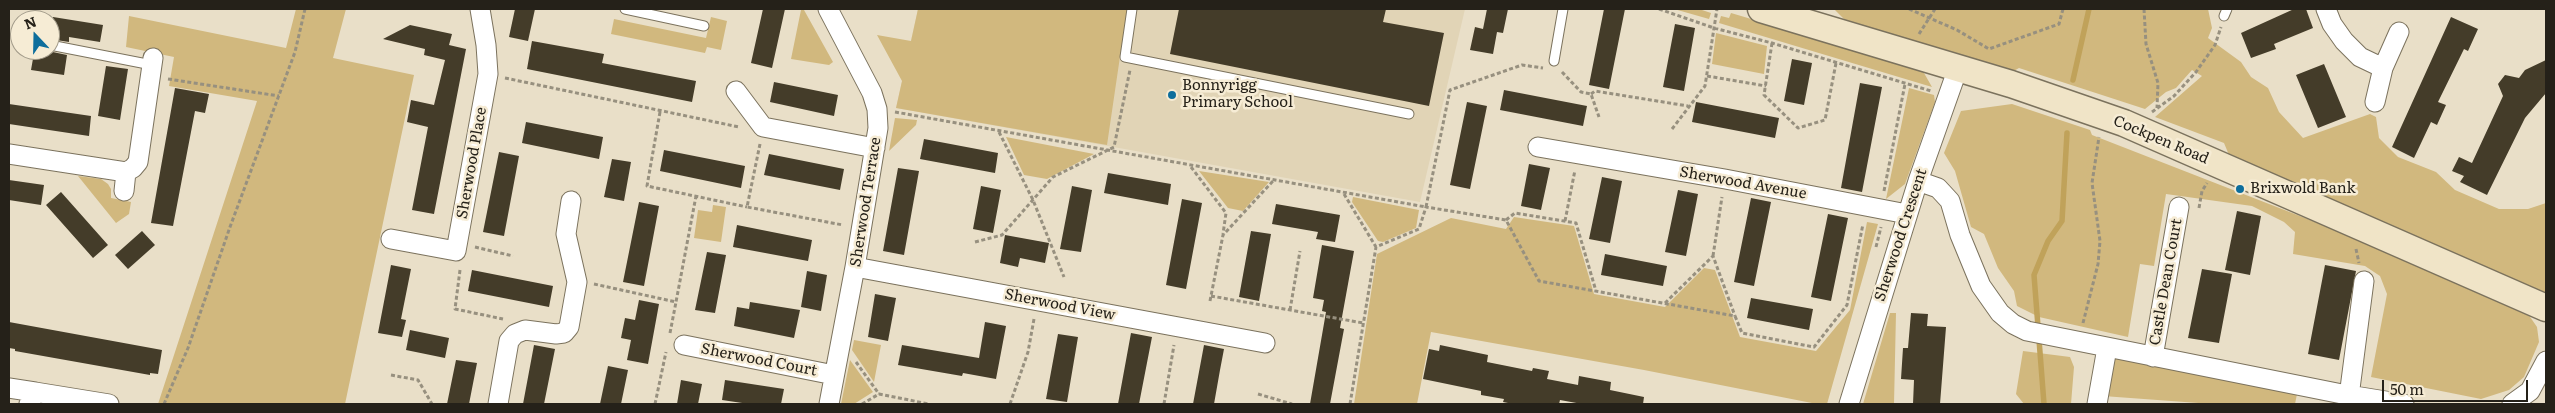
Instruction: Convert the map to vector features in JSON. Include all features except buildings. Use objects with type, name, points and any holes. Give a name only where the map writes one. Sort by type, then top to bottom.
[{"type":"main road","name":"Cockpen Road","points":[[1762,9],[1814,17],[1958,68],[2135,120],[2227,168],[2546,308]]},
{"type":"street","name":"Sherwood Place","points":[[456,251],[488,74],[486,45],[480,9]]},
{"type":"street","name":"Sherwood Terrace","points":[[828,9],[863,74],[877,109],[875,148],[862,229],[829,404]]},
{"type":"street","points":[[2326,9],[2332,24],[2344,41],[2360,57],[2383,68]]},
{"type":"street","points":[[2376,102],[2383,68],[2399,32]]},
{"type":"street","points":[[9,154],[125,181],[138,162],[152,66]]},
{"type":"street","name":"Sherwood Crescent","points":[[1849,404],[1907,214],[1958,68]]},
{"type":"street","points":[[736,91],[763,127],[875,148]]},
{"type":"street","name":"Sherwood Avenue","points":[[1538,147],[1577,161],[1725,179],[1907,214]]},
{"type":"street","points":[[1918,181],[1944,193],[1950,201],[1960,235],[1981,286],[2000,313],[2013,324],[2027,331],[2348,400],[2404,404]]},
{"type":"street","points":[[498,404],[509,341],[515,334],[524,330],[556,334],[564,333],[569,327],[577,282],[566,234],[571,201]]},
{"type":"street","name":"Castle Dean Court","points":[[2153,357],[2179,207]]},
{"type":"street","points":[[391,239],[456,251]]},
{"type":"street","name":"Sherwood View","points":[[855,267],[1265,343]]},
{"type":"street","points":[[2348,400],[2364,281]]},
{"type":"street","name":"Sherwood Court","points":[[684,346],[834,375]]},
{"type":"street","points":[[2097,404],[2107,348]]},
{"type":"street","points":[[2512,404],[2530,391],[2546,361]]},
{"type":"street","points":[[9,388],[32,398],[109,404]]},
{"type":"lane","points":[[625,9],[704,26]]},
{"type":"lane","points":[[1132,9],[1125,57],[1409,114]]},
{"type":"lane","points":[[1554,66],[1563,9]]},
{"type":"lane","points":[[60,47],[152,66]]},
{"type":"path","points":[[164,404],[188,348],[230,227],[295,52],[305,9]]},
{"type":"path","points":[[1659,9],[1714,28],[1772,43],[1948,96]]},
{"type":"path","points":[[1672,129],[1705,86],[1717,9]]},
{"type":"path","points":[[1909,9],[1957,30],[1989,49],[2059,24],[2063,9]]},
{"type":"path","points":[[2144,9],[2146,44],[2158,83],[2157,108]]},
{"type":"path","points":[[2069,341],[2098,264],[2100,241],[2092,183],[2094,160],[2100,136],[2120,141],[2135,120],[2174,96],[2196,72],[2216,45],[2225,12]]},
{"type":"path","points":[[1772,43],[1764,95],[1798,128],[1825,120],[1836,63]]},
{"type":"path","points":[[975,242],[1002,234],[1053,177],[1114,146],[1132,58]]},
{"type":"path","points":[[1562,72],[1564,63]]},
{"type":"path","points":[[1376,247],[1419,229],[1426,207],[1450,90],[1522,65],[1546,69]]},
{"type":"path","points":[[152,66],[278,96]]},
{"type":"path","points":[[1554,66],[1581,92],[1591,94],[1595,91],[1688,106]]},
{"type":"path","points":[[488,74],[732,127],[763,127],[748,207]]},
{"type":"path","points":[[1707,76],[1766,86]]},
{"type":"path","points":[[1725,179],[1713,256],[1742,333],[1814,347],[1847,305],[1905,84]]},
{"type":"path","points":[[1591,94],[1599,118]]},
{"type":"path","points":[[877,109],[1104,152],[1426,207],[1506,220],[1515,213],[1576,223],[1596,291]]},
{"type":"path","points":[[660,112],[647,186],[862,229]]},
{"type":"path","points":[[999,132],[1033,200],[1064,277]]},
{"type":"path","points":[[1565,221],[1577,161]]},
{"type":"path","points":[[1190,167],[1226,213],[1210,301]]},
{"type":"path","points":[[2179,207],[2198,212],[2202,191],[2209,180],[2227,168]]},
{"type":"path","points":[[1223,235],[1273,181]]},
{"type":"path","points":[[1344,193],[1376,247],[1350,404]]},
{"type":"path","points":[[577,282],[599,284],[676,302],[696,196]]},
{"type":"path","points":[[1506,220],[1539,281],[1734,316]]},
{"type":"path","points":[[513,256],[469,246],[456,251],[460,274],[455,309],[520,323],[524,330]]},
{"type":"path","points":[[1290,310],[1300,251]]},
{"type":"path","points":[[1664,304],[1713,256]]},
{"type":"path","points":[[1211,296],[1363,323]]},
{"type":"path","points":[[1010,404],[1028,352],[1038,301]]},
{"type":"path","points":[[1164,404],[1177,327]]},
{"type":"path","points":[[841,341],[879,394]]},
{"type":"path","points":[[391,375],[418,380],[432,404]]},
{"type":"path","points":[[862,404],[879,394],[929,404]]},
{"type":"path","points":[[1258,394],[1292,404]]},
{"type":"shaded area","points":[[296,9],[346,9],[333,58],[414,75],[345,404],[158,404],[257,101],[169,86],[174,57],[126,47],[129,16],[286,48]]},
{"type":"shaded area","name":"Bonnyrigg Primary School","points":[[918,9],[1465,9],[1420,202],[896,108]]},
{"type":"shaded area","points":[[918,9],[1127,9],[1107,145],[896,108],[902,81],[877,35],[911,41]]},
{"type":"shaded area","points":[[1674,9],[1699,9],[1711,13],[1709,19]]},
{"type":"shaded area","points":[[1834,9],[2208,9],[2212,28],[2208,38],[2241,62],[2251,77],[2268,88],[2279,112],[2303,138],[2370,114],[2376,117],[2379,138],[2398,157],[2436,172],[2455,190],[2499,209],[2528,209],[2546,203],[2546,298],[2229,155],[2224,143],[2155,117],[2202,76],[2192,70],[2176,88],[2166,92],[2145,109],[2019,68],[2010,73],[1847,22]]},
{"type":"shaded area","points":[[801,10],[804,10],[833,62],[829,65],[791,59]]},
{"type":"shaded area","points":[[1731,13],[1916,68],[1924,73],[1932,87],[1719,23],[1721,16],[1729,18]]},
{"type":"shaded area","points":[[711,17],[727,21],[721,50],[707,47],[705,53],[611,34],[614,19],[706,38]]},
{"type":"shaded area","points":[[1716,33],[1767,46],[1764,74],[1712,64]]},
{"type":"shaded area","points":[[1909,88],[1934,95],[1935,102],[1905,184],[1886,199]]},
{"type":"shaded area","points":[[2012,104],[2090,130],[2092,135],[2364,241],[2526,311],[2537,327],[2539,342],[2524,377],[2509,390],[2481,399],[2371,377],[2387,294],[2380,276],[2365,266],[2293,254],[2295,232],[2284,222],[2252,206],[2166,194],[2154,266],[2140,264],[2128,337],[2039,317],[2017,306],[2014,291],[1998,268],[1984,234],[1971,227],[1955,171],[1944,153],[1961,111]]},
{"type":"shaded area","points":[[895,118],[917,120],[916,125],[889,151]]},
{"type":"shaded area","points":[[1006,137],[1094,154],[1047,179],[1024,175]]},
{"type":"shaded area","points":[[1199,171],[1269,182],[1243,211],[1228,208]]},
{"type":"shaded area","points":[[78,176],[101,179],[108,184],[111,189],[111,198],[131,202],[129,214],[116,223]]},
{"type":"shaded area","points":[[1353,197],[1419,210],[1416,228],[1383,242],[1378,241],[1352,202]]},
{"type":"shaded area","points":[[713,205],[726,207],[721,242],[694,238],[698,210],[712,212]]},
{"type":"shaded area","points":[[1514,217],[1574,226],[1594,294],[1665,307],[1704,268],[1715,270],[1740,337],[1816,351],[1850,310],[1867,222],[1878,224],[1827,404],[1817,404],[1644,370],[1431,332],[1417,404],[1354,404],[1377,254],[1451,218],[1506,229]]},
{"type":"shaded area","points":[[1890,313],[1896,313],[1894,404],[1863,404]]},
{"type":"shaded area","points":[[854,340],[881,345],[874,382],[852,350]]},
{"type":"shaded area","points":[[2023,351],[2070,357],[2074,367],[2071,404],[2024,404],[2016,394]]},
{"type":"shaded area","points":[[2116,355],[2298,389],[2295,404],[2212,404],[2103,396]]},
{"type":"shaded area","points":[[850,360],[873,392],[854,404],[841,404]]},
{"type":"waterway","points":[[2073,80],[2089,9]]},
{"type":"waterway","points":[[2044,404],[2034,275],[2048,241],[2062,221],[2067,133]]},
{"type":"place","name":"Bonnyrigg Primary School","points":[[1172,95]]},
{"type":"place","name":"Brixwold Bank","points":[[2240,189]]}]
